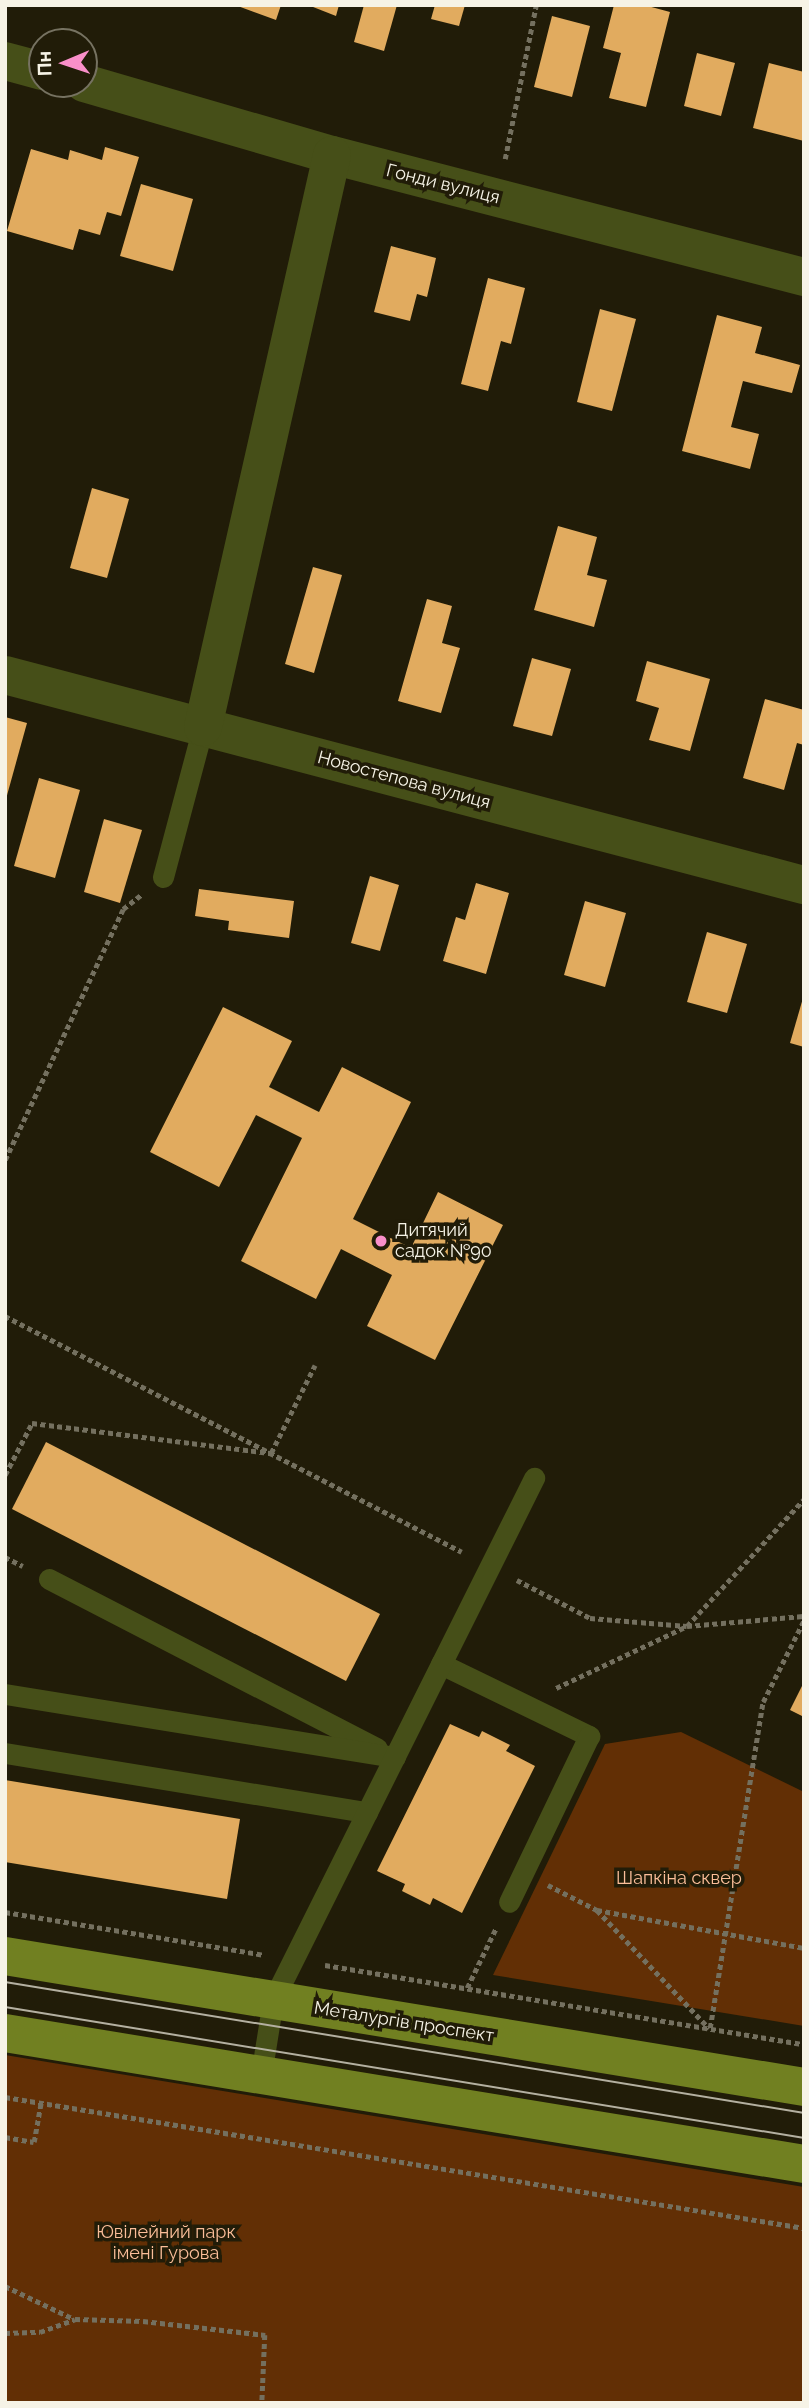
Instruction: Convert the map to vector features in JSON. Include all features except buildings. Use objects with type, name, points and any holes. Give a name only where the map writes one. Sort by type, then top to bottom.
[{"type":"main road","name":"Металургів проспект","points":[[5,1956],[804,2087]]},
{"type":"main road","points":[[5,2033],[804,2164]]},
{"type":"street","points":[[5,61],[28,67]]},
{"type":"street","name":"Гонди вулиця","points":[[98,87],[332,155],[804,277]]},
{"type":"street","points":[[203,727],[332,155]]},
{"type":"street","name":"Новостепова вулиця","points":[[5,675],[804,885]]},
{"type":"lane","points":[[163,877],[203,727]]},
{"type":"lane","points":[[261,2075],[273,2000],[534,1478]]},
{"type":"lane","points":[[48,1579],[394,1757]]},
{"type":"lane","points":[[441,1664],[589,1736],[509,1902]]},
{"type":"lane","points":[[5,1693],[394,1757]]},
{"type":"lane","points":[[5,1753],[367,1812]]},
{"type":"path","points":[[497,198],[536,5]]},
{"type":"path","points":[[5,1160],[123,909]]},
{"type":"path","points":[[5,1316],[590,1618],[687,1626],[804,1618],[763,1702],[710,2028]]},
{"type":"path","points":[[271,1453],[316,1365]]},
{"type":"path","points":[[5,1475],[32,1423],[271,1453]]},
{"type":"path","points":[[523,1704],[687,1626],[804,1499]]},
{"type":"path","points":[[523,1873],[597,1910],[804,1948]]},
{"type":"path","points":[[467,1988],[509,1902]]},
{"type":"path","points":[[597,1910],[710,2028]]},
{"type":"path","points":[[5,1912],[804,2044]]},
{"type":"path","points":[[5,2097],[804,2228]]},
{"type":"path","points":[[5,2137],[34,2142],[41,2103]]},
{"type":"path","points":[[5,2286],[75,2319],[143,2322],[265,2335],[262,2403]]},
{"type":"path","points":[[5,2333],[40,2332],[75,2319]]},
{"type":"green space","name":"Шапкіна сквер","points":[[681,1732],[804,1792],[804,2026],[493,1975],[605,1744]]},
{"type":"green space","name":"Ювілейний парк імені Гурова","points":[[5,2055],[804,2187],[804,2403],[5,2403]]},
{"type":"tram line","points":[[5,1982],[804,2113]]},
{"type":"tram line","points":[[5,2007],[804,2138]]},
{"type":"place","name":"Дитячий садок №90","points":[[381,1241]]}]
